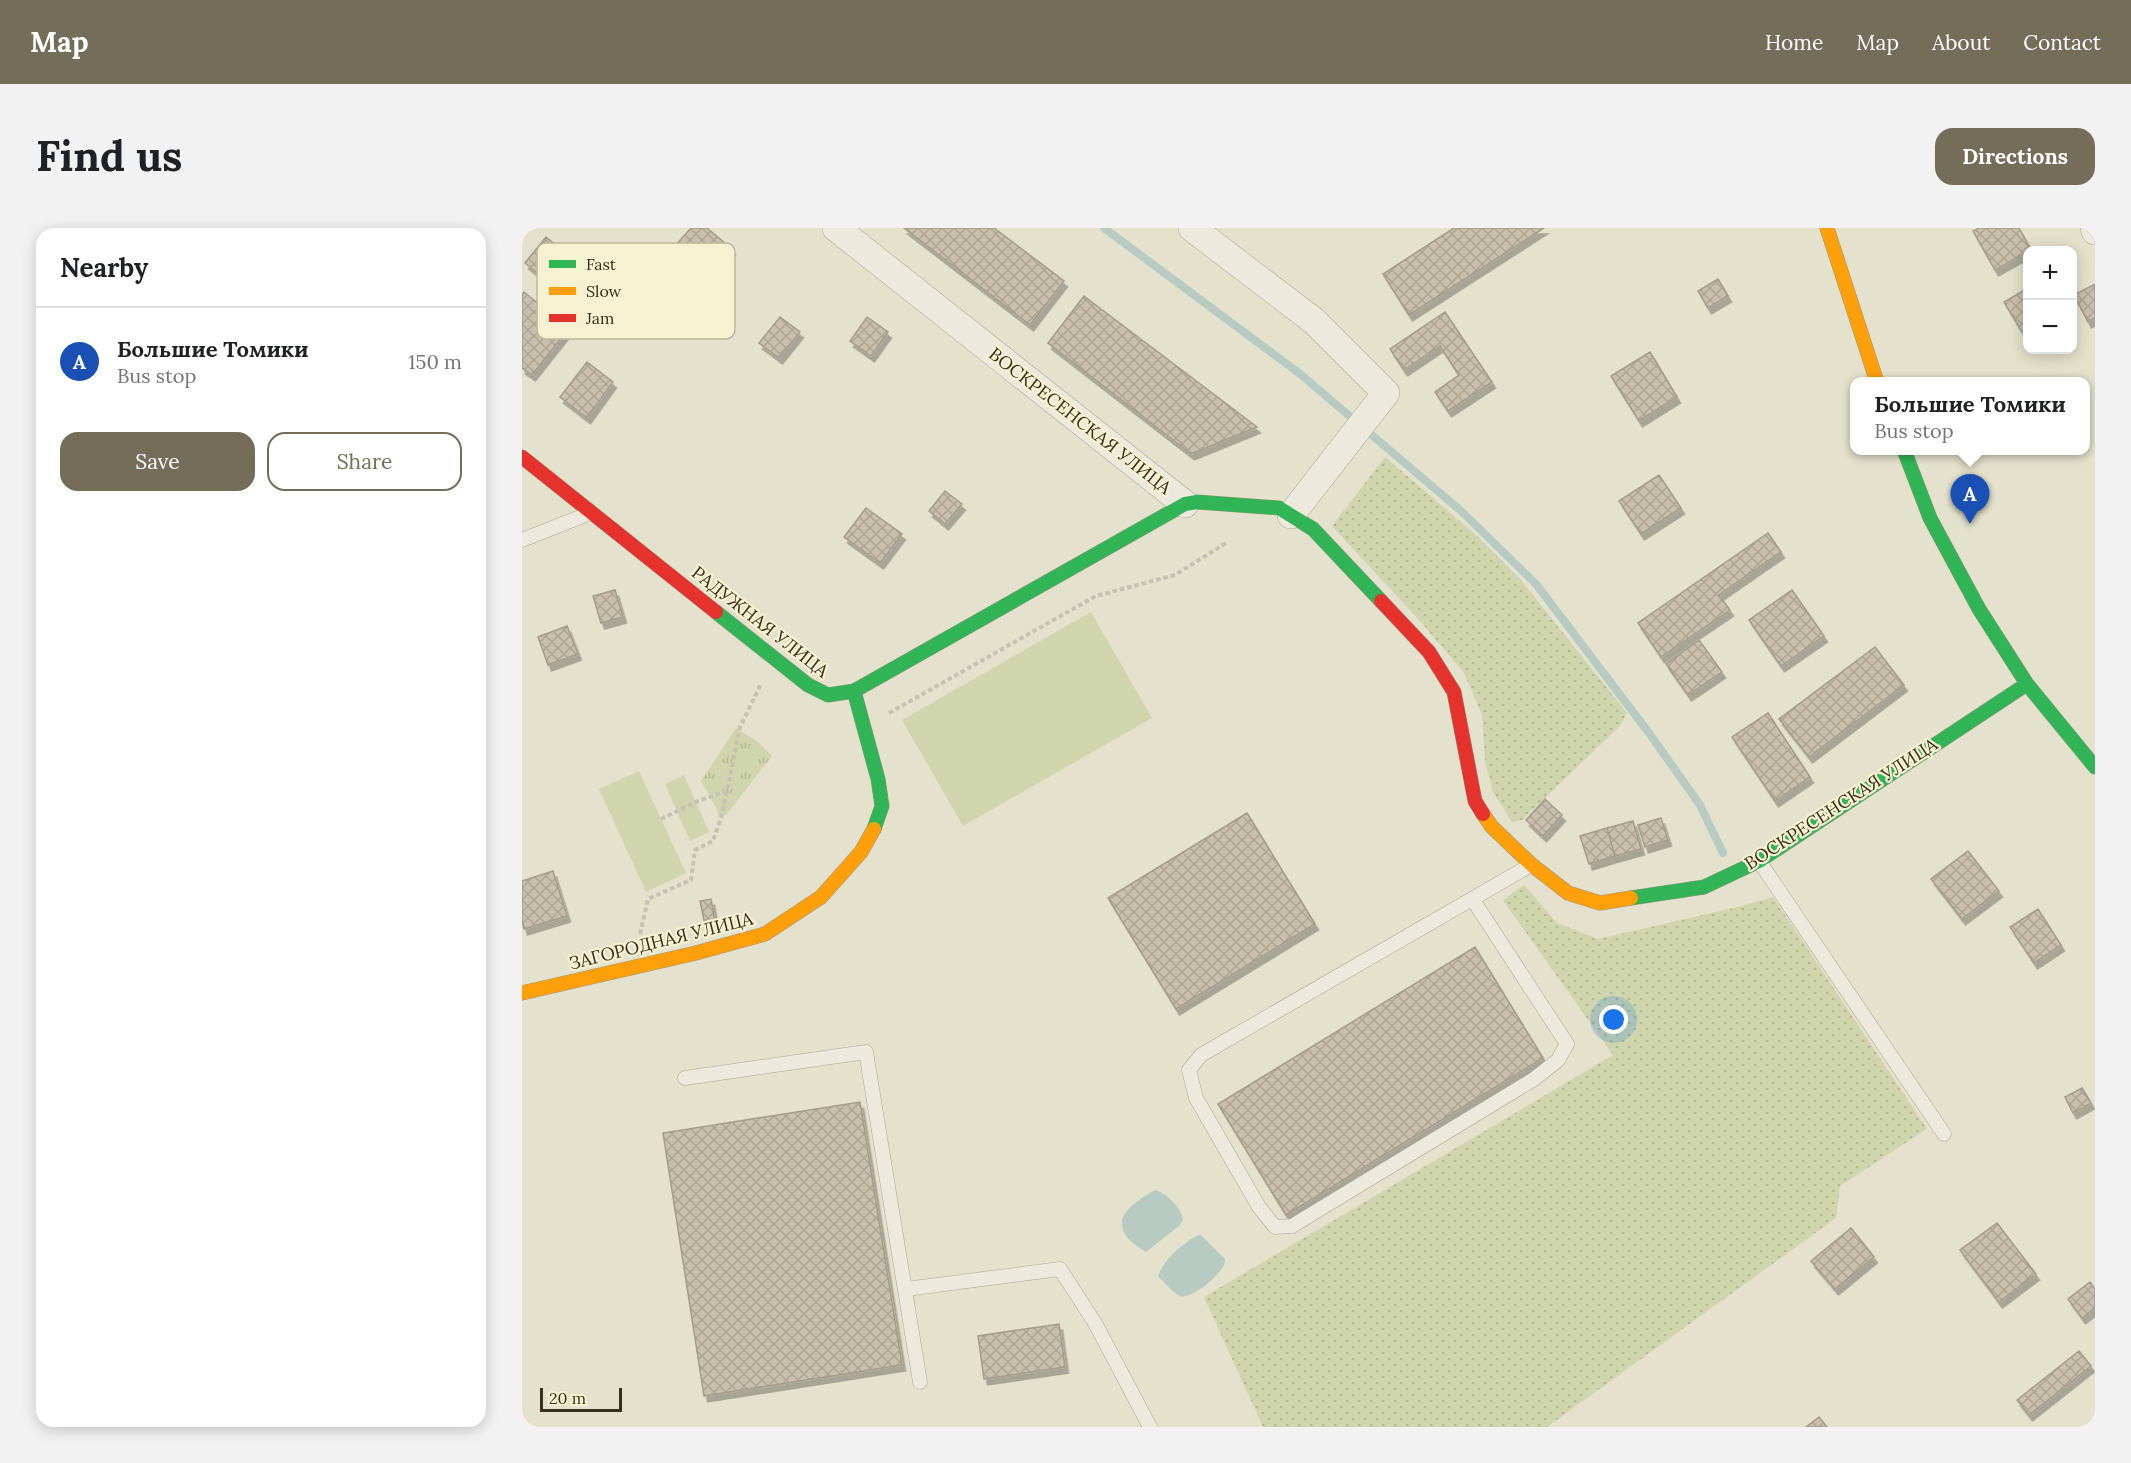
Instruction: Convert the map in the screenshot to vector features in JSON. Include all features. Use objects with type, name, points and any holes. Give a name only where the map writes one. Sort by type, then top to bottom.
[{"type":"street","name":"ВОСКРЕСЕНСКАЯ УЛИЦА","points":[[836,228],[1185,504],[1197,502],[1279,508],[1313,529],[1429,652],[1454,692],[1475,801],[1492,827],[1532,865],[1568,893],[1599,903],[1704,887],[1759,861],[2027,684]]},
{"type":"street","points":[[1192,228],[1314,321],[1386,393],[1291,515]]},
{"type":"street","points":[[1827,228],[1876,377]]},
{"type":"street","points":[[1906,455],[1930,518],[1979,609],[2027,684],[2095,767]]},
{"type":"street","name":"РАДУЖНАЯ УЛИЦА","points":[[522,457],[808,686],[828,695],[854,691],[1185,504]]},
{"type":"street","name":"ЗАГОРОДНАЯ УЛИЦА","points":[[522,993],[765,934],[821,897],[861,852],[873,832],[882,806],[878,779],[854,691]]},
{"type":"lane","points":[[522,540],[592,512]]},
{"type":"lane","points":[[1759,861],[1944,1134]]},
{"type":"lane","points":[[1473,900],[1567,1044],[1558,1060],[1534,1079],[1292,1226],[1275,1227],[1259,1207],[1196,1098],[1189,1070],[1201,1055],[1532,865]]},
{"type":"lane","points":[[685,1078],[866,1052],[920,1382]]},
{"type":"lane","points":[[906,1289],[1060,1269],[1095,1323],[1150,1427]]},
{"type":"path","points":[[864,729],[897,708],[1096,596],[1175,576],[1226,543]]},
{"type":"path","points":[[633,967],[648,899],[691,879],[694,850],[713,841],[722,814],[740,727],[774,658]]},
{"type":"path","points":[[661,819],[696,802],[727,791]]},
{"type":"green space","points":[[1385,457],[1475,534],[1520,579],[1627,713],[1620,726],[1522,820],[1512,822],[1493,792],[1485,761],[1482,715],[1464,673],[1420,621],[1332,526]]},
{"type":"green space","points":[[1091,612],[1152,718],[963,826],[902,720]]},
{"type":"green space","points":[[736,728],[758,742],[772,756],[726,815],[719,817],[701,781]]},
{"type":"green space","points":[[639,771],[686,873],[646,892],[599,789]]},
{"type":"green space","points":[[684,775],[709,832],[690,841],[665,784]]},
{"type":"green space","points":[[1524,885],[1557,923],[1598,939],[1773,897],[1927,1129],[1840,1186],[1836,1218],[1547,1427],[1263,1427],[1204,1297],[1613,1055],[1503,900]]},
{"type":"shaded area","points":[[1155,1190],[1173,1202],[1183,1219],[1180,1225],[1146,1252],[1125,1234],[1122,1226],[1123,1218],[1134,1204]]},
{"type":"shaded area","points":[[1200,1234],[1225,1259],[1224,1264],[1208,1284],[1192,1294],[1180,1296],[1158,1276],[1165,1263],[1175,1252]]},
{"type":"building","points":[[691,228],[707,228],[725,243],[678,243]]},
{"type":"building","points":[[904,228],[994,228],[1064,281],[1030,325]]},
{"type":"building","points":[[1454,228],[1544,228],[1409,315],[1383,274]]},
{"type":"building","points":[[1979,228],[2019,228],[2029,246],[2023,246],[2023,254],[1995,270],[1973,231]]},
{"type":"building","points":[[546,237],[553,243],[541,243]]},
{"type":"building","points":[[537,248],[537,273],[525,263]]},
{"type":"building","points":[[1718,279],[1728,296],[1708,308],[1698,291]]},
{"type":"building","points":[[2095,284],[2095,318],[2088,322],[2077,301],[2077,293]]},
{"type":"building","points":[[2023,291],[2022,332],[2004,302]]},
{"type":"building","points":[[524,292],[537,302],[537,339],[560,339],[532,375],[522,368],[522,295]]},
{"type":"building","points":[[1084,296],[1257,427],[1191,454],[1048,343]]},
{"type":"building","points":[[1445,312],[1492,382],[1448,411],[1435,392],[1459,375],[1440,346],[1404,370],[1390,349]]},
{"type":"building","points":[[780,317],[800,332],[779,358],[759,343]]},
{"type":"building","points":[[867,317],[888,332],[871,356],[850,341]]},
{"type":"building","points":[[1650,352],[1677,397],[1639,421],[1611,376]]},
{"type":"building","points":[[587,362],[613,382],[587,418],[560,397]]},
{"type":"building","points":[[1659,475],[1681,508],[1641,534],[1619,501]]},
{"type":"building","points":[[945,491],[962,504],[945,524],[929,511]]},
{"type":"building","points":[[866,508],[902,534],[880,563],[844,537]]},
{"type":"building","points":[[1768,533],[1781,552],[1719,595],[1730,610],[1661,657],[1638,623]]},
{"type":"building","points":[[615,590],[623,617],[601,623],[593,596]]},
{"type":"building","points":[[1792,590],[1824,636],[1781,666],[1749,620]]},
{"type":"building","points":[[567,626],[578,654],[548,665],[538,637]]},
{"type":"building","points":[[1699,640],[1722,672],[1688,695],[1666,664]]},
{"type":"building","points":[[1875,647],[1904,685],[1809,757],[1779,719]]},
{"type":"building","points":[[1768,713],[1810,777],[1775,801],[1732,737]]},
{"type":"building","points":[[1545,799],[1562,815],[1543,836],[1526,820]]},
{"type":"building","points":[[1247,813],[1315,924],[1176,1009],[1108,898]]},
{"type":"building","points":[[1661,818],[1668,840],[1645,847],[1638,825]]},
{"type":"building","points":[[1633,821],[1641,849],[1615,856],[1607,828]]},
{"type":"building","points":[[1607,828],[1615,856],[1589,864],[1580,836]]},
{"type":"building","points":[[1968,851],[1999,891],[1962,919],[1931,879]]},
{"type":"building","points":[[553,871],[567,916],[524,929],[522,881]]},
{"type":"building","points":[[711,899],[715,922],[705,925],[700,901]]},
{"type":"building","points":[[2038,909],[2061,945],[2034,963],[2010,927]]},
{"type":"building","points":[[1475,947],[1543,1058],[1286,1215],[1218,1104]]},
{"type":"building","points":[[2082,1088],[2091,1103],[2073,1113],[2065,1097]]},
{"type":"building","points":[[860,1102],[902,1365],[704,1396],[663,1133]]},
{"type":"building","points":[[1997,1223],[2036,1274],[1999,1302],[1960,1250]]},
{"type":"building","points":[[1851,1228],[1874,1257],[1835,1289],[1811,1261]]},
{"type":"building","points":[[2090,1282],[2095,1289],[2095,1308],[2082,1318],[2068,1299]]},
{"type":"building","points":[[1059,1324],[1065,1367],[984,1379],[978,1336]]},
{"type":"building","points":[[2079,1351],[2091,1366],[2029,1415],[2017,1400]]},
{"type":"building","points":[[1819,1417],[1827,1427],[1806,1427]]},
{"type":"waterway","points":[[1104,228],[1299,373],[1460,510],[1536,584],[1649,733],[1700,805],[1723,853]]},
{"type":"traffic: fast","points":[[1906,455],[1930,518],[1979,609],[2027,684],[2095,767]]},
{"type":"traffic: fast","points":[[716,612],[808,685],[828,695],[854,691],[1185,504],[1197,502],[1279,508],[1313,529],[1381,601]]},
{"type":"traffic: fast","points":[[1631,898],[1704,887],[1759,861],[2027,684]]},
{"type":"traffic: fast","points":[[854,691],[878,779],[882,806],[874,829]]},
{"type":"traffic: slow","points":[[1827,228],[1875,377]]},
{"type":"traffic: slow","points":[[1483,814],[1492,827],[1532,865],[1568,893],[1600,903],[1631,898]]},
{"type":"traffic: slow","points":[[522,993],[696,953],[765,934],[821,897],[861,852],[874,829]]},
{"type":"traffic: jam","points":[[522,457],[716,612]]},
{"type":"traffic: jam","points":[[1381,601],[1429,652],[1454,692],[1475,801],[1483,814]]},
{"type":"place","name":"Большие Томики","points":[[1970,524]]}]
